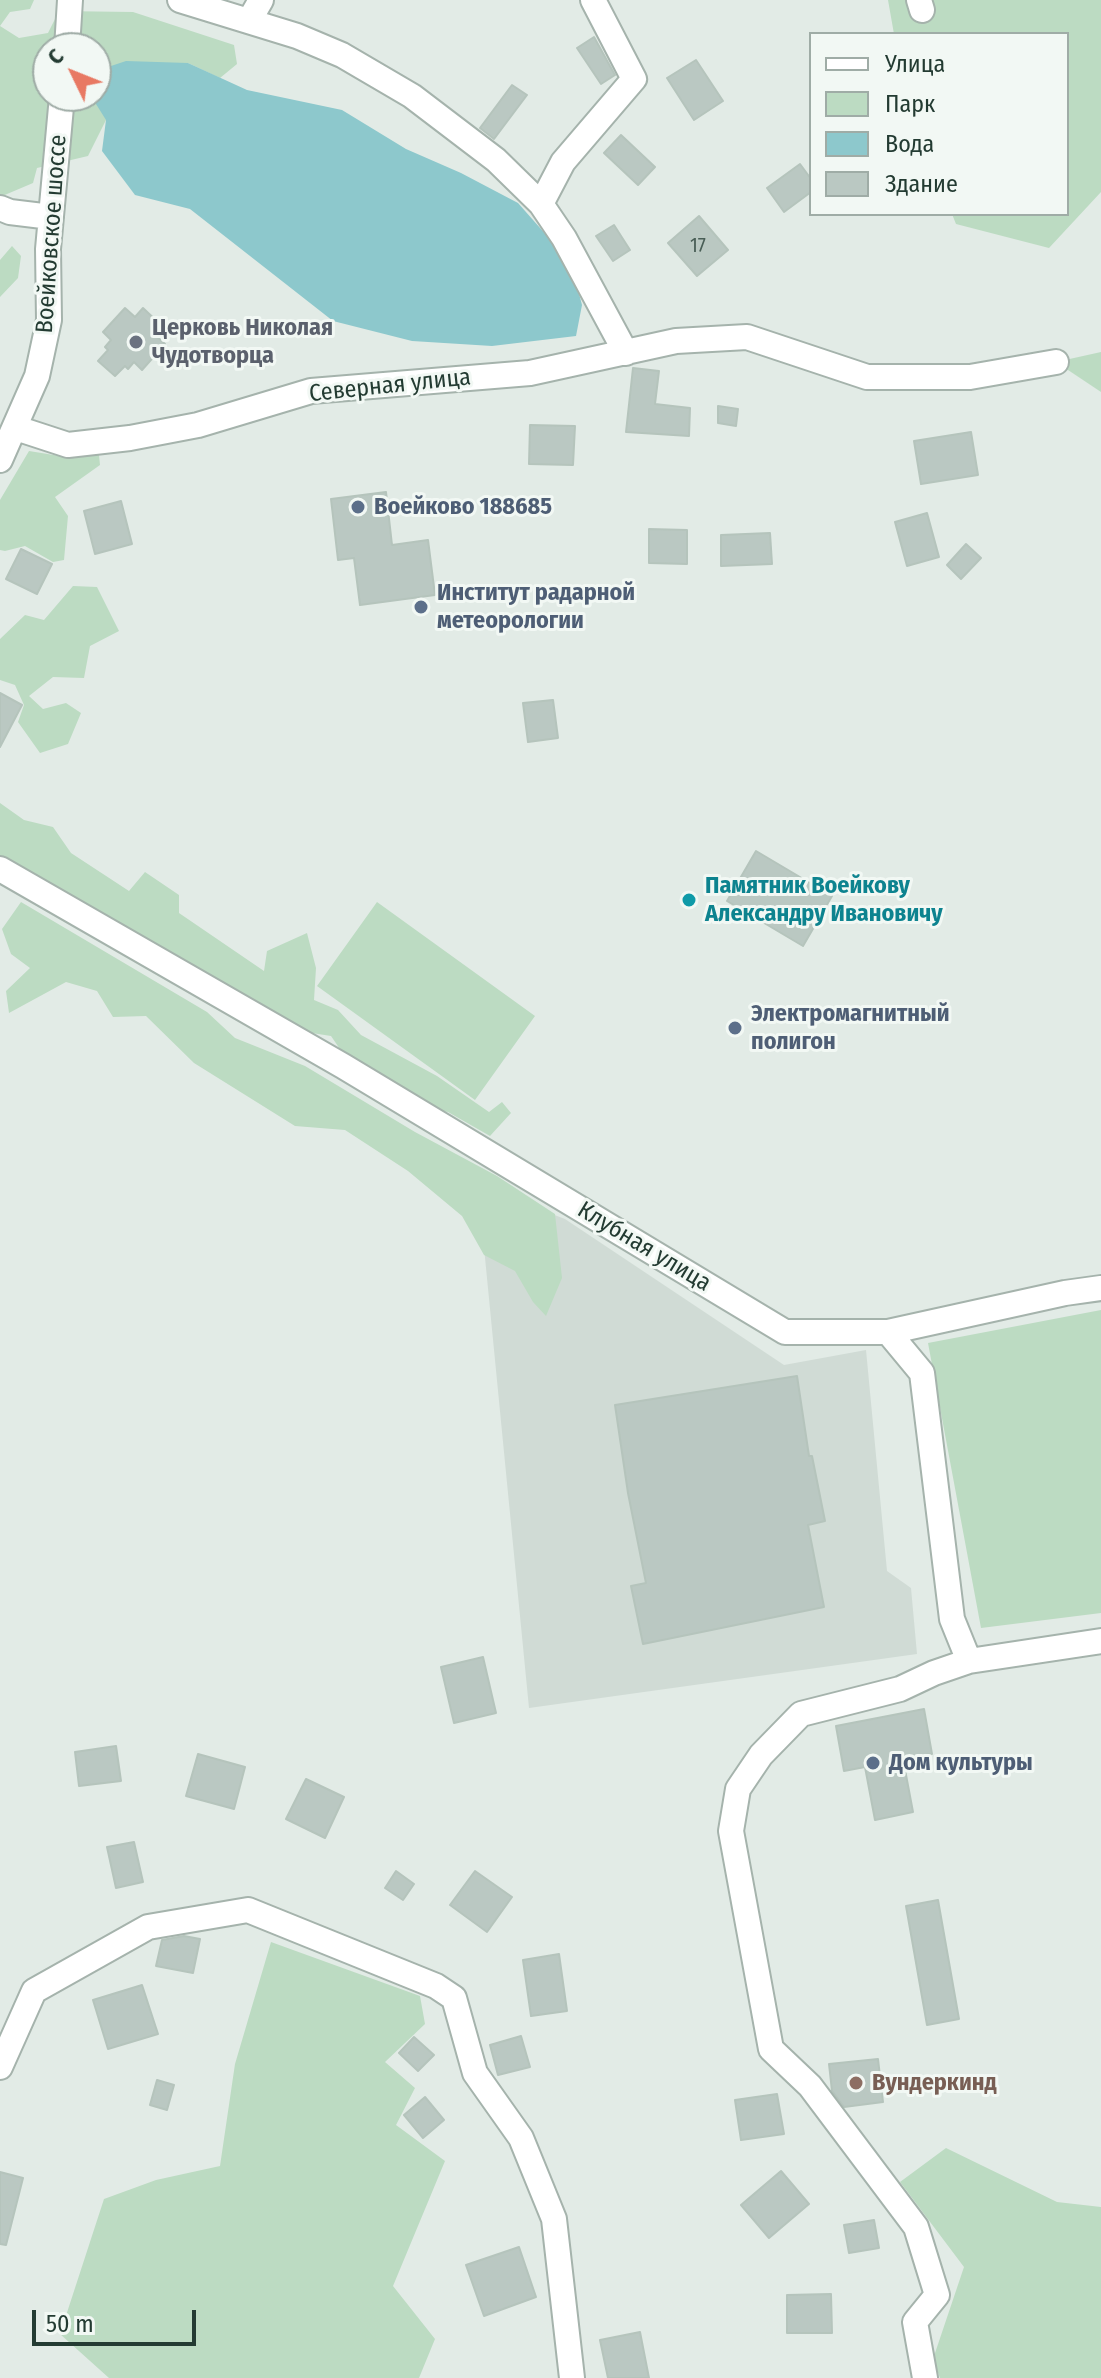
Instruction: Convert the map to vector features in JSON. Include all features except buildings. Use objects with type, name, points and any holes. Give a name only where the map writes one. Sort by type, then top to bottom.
[{"type":"street","points":[[68,32],[70,0]]},
{"type":"street","points":[[180,0],[255,11],[297,36],[342,55],[412,96],[496,160],[541,204],[564,238],[626,353]]},
{"type":"street","points":[[541,204],[563,162],[634,79],[593,0]]},
{"type":"street","name":"Воейковское шоссе","points":[[0,460],[37,376],[49,320],[48,249],[61,112]]},
{"type":"street","points":[[0,208],[51,217]]},
{"type":"street","name":"Северная улица","points":[[16,428],[68,445],[130,438],[198,425],[326,388],[530,373],[676,341],[747,337],[867,377],[970,377],[1056,362]]},
{"type":"street","name":"Клубная улица","points":[[0,869],[330,1058],[785,1332],[888,1332],[1101,1288]]},
{"type":"street","points":[[888,1332],[922,1373],[952,1619],[969,1661]]},
{"type":"street","points":[[925,2378],[915,2322],[937,2295],[916,2227],[810,2086],[771,2049],[731,1831],[738,1789],[761,1755],[801,1714],[900,1689],[969,1661],[1101,1641]]},
{"type":"street","points":[[0,2067],[34,1991],[148,1927],[248,1910],[436,1986],[454,1998],[475,2073],[521,2138],[554,2219],[572,2378]]},
{"type":"shaded area","points":[[478,1186],[565,1219],[784,1365],[866,1350],[887,1571],[911,1588],[917,1654],[529,1708]]},
{"type":"green space","points":[[0,0],[34,0],[30,9],[10,12],[0,26]]},
{"type":"green space","points":[[888,0],[1101,0],[1101,192],[1049,248],[956,224],[953,216],[1069,216],[1069,32],[894,32]]},
{"type":"green space","points":[[59,11],[133,12],[234,45],[237,64],[220,78],[188,63],[106,120],[88,156],[37,168],[33,183],[0,197],[0,26],[19,38],[32,36],[32,112],[112,112],[112,32],[48,32]]},
{"type":"green space","points":[[12,246],[21,256],[18,278],[0,297],[0,260]]},
{"type":"green space","points":[[1101,352],[1101,392],[1056,362]]},
{"type":"green space","points":[[29,451],[66,457],[99,455],[100,465],[55,497],[68,516],[64,560],[53,562],[25,546],[0,550],[0,500]]},
{"type":"green space","points":[[73,586],[97,587],[119,631],[90,646],[84,678],[53,677],[29,696],[43,709],[66,703],[81,713],[68,744],[40,753],[18,722],[24,705],[15,685],[0,680],[0,639],[25,615],[44,620]]},
{"type":"green space","points":[[0,803],[24,820],[53,827],[71,853],[129,891],[145,872],[179,895],[179,913],[264,971],[267,951],[307,933],[316,968],[314,1000],[338,1010],[361,1035],[437,1076],[489,1112],[502,1102],[511,1113],[490,1136],[448,1112],[424,1108],[344,1055],[331,1036],[299,1031],[0,863]]},
{"type":"green space","points":[[21,902],[207,1012],[235,1038],[305,1066],[415,1132],[497,1176],[555,1214],[562,1278],[546,1316],[533,1302],[515,1271],[484,1255],[462,1216],[408,1171],[345,1130],[295,1126],[194,1063],[146,1016],[113,1017],[97,991],[66,982],[9,1013],[6,991],[30,968],[11,954],[2,929]]},
{"type":"green space","points":[[377,902],[535,1016],[475,1100],[317,986]]},
{"type":"green space","points":[[1101,1310],[1101,1613],[981,1628],[928,1343]]},
{"type":"green space","points":[[271,1942],[420,1996],[425,2024],[385,2062],[415,2088],[396,2125],[445,2161],[393,2286],[435,2339],[419,2378],[109,2378],[60,2334],[104,2199],[156,2180],[220,2166],[235,2064]]},
{"type":"green space","points":[[946,2148],[1057,2202],[1101,2207],[1101,2378],[940,2378],[933,2359],[964,2267],[900,2182]]},
{"type":"water","points":[[126,61],[188,63],[247,90],[342,110],[406,149],[518,203],[571,263],[582,305],[576,336],[492,346],[412,341],[333,321],[190,209],[135,195],[102,151],[106,120],[101,112],[112,112],[112,66]]},
{"type":"place","name":"Церковь Николая Чудотворца","points":[[136,342]]},
{"type":"place","name":"Воейково 188685","points":[[358,507]]},
{"type":"place","name":"Институт радарной метеорологии","points":[[421,607]]},
{"type":"place","name":"Памятник Воейкову Александру Ивановичу","points":[[689,900]]},
{"type":"place","name":"Электромагнитный полигон","points":[[735,1028]]},
{"type":"place","name":"Дом культуры","points":[[873,1763]]},
{"type":"place","name":"Вундеркинд","points":[[856,2083]]}]
